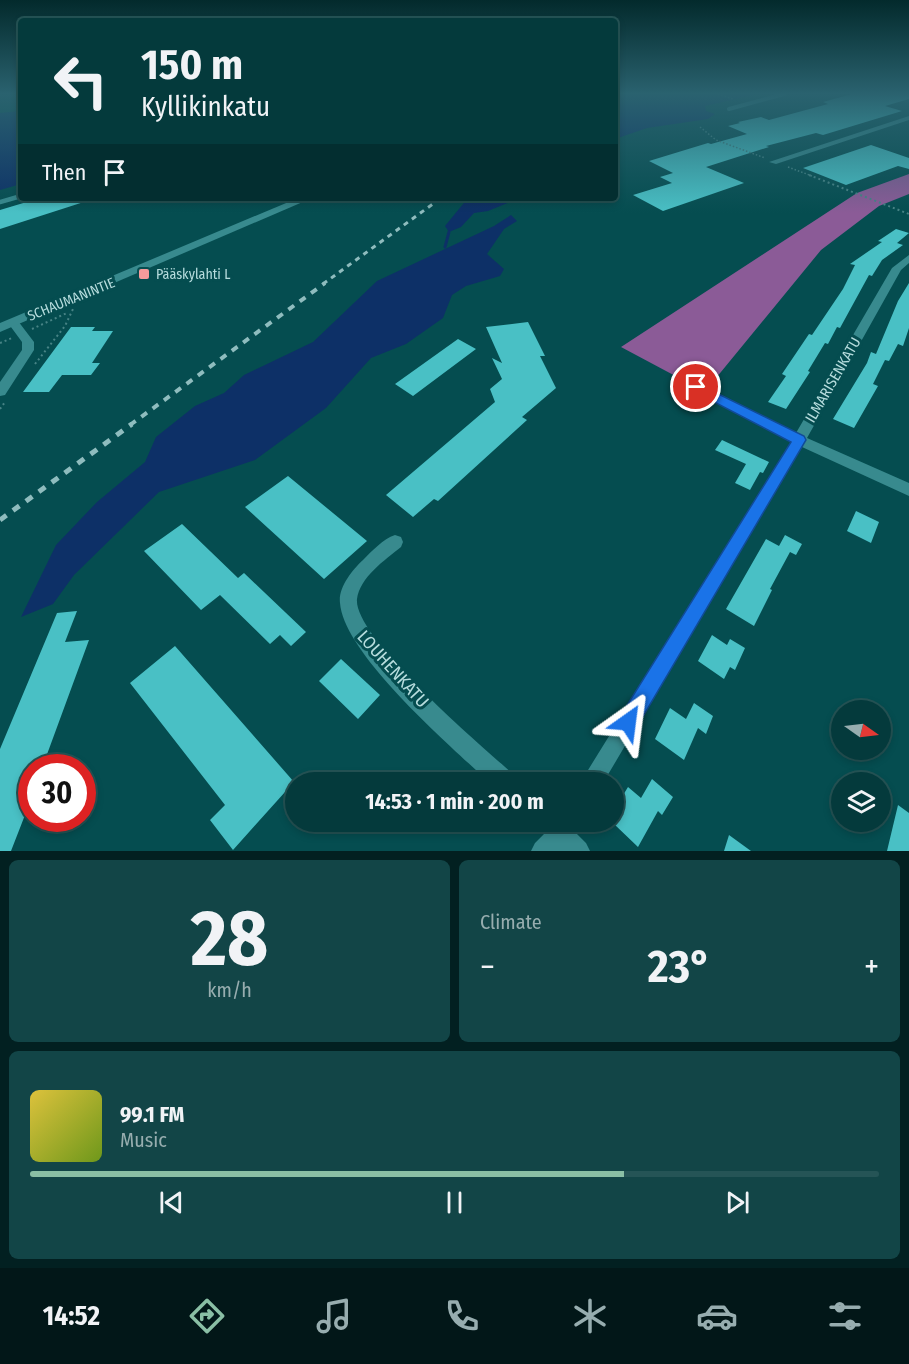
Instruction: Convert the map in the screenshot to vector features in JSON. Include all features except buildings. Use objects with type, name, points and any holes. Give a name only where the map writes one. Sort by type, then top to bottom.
[{"type":"street","points":[[773,162],[860,134]]},
{"type":"street","name":"SCHAUMANINTIE","points":[[0,328],[301,201]]},
{"type":"street","name":"ILMARISENKATU","points":[[598,772],[905,266]]},
{"type":"street","points":[[0,392],[28,350],[28,342],[14,323]]},
{"type":"street","points":[[696,387],[799,440],[909,490]]},
{"type":"street","name":"LOUHENKATU","points":[[395,542],[366,568],[351,588],[348,604],[352,620],[366,642],[412,693],[495,772]]},
{"type":"street","points":[[543,851],[554,832]]},
{"type":"street","points":[[563,832],[578,851]]},
{"type":"lane","points":[[0,202],[18,197]]},
{"type":"path","points":[[708,134],[716,140],[909,214]]},
{"type":"path","points":[[28,372],[65,326],[73,309]]},
{"type":"shaded area","points":[[909,174],[909,194],[879,206],[821,250],[707,389],[696,387],[621,347],[857,193]]},
{"type":"water","points":[[0,134],[18,134],[18,185],[0,190]]},
{"type":"water","points":[[618,134],[630,134],[618,138]]},
{"type":"water","points":[[466,201],[513,201],[488,211],[474,213],[461,227],[449,232],[445,226]]},
{"type":"water","points":[[511,215],[517,221],[504,229],[487,254],[504,269],[500,276],[466,286],[452,295],[443,318],[406,344],[371,358],[326,408],[255,460],[159,492],[74,575],[53,604],[21,617],[56,545],[97,502],[145,462],[156,437],[195,406],[224,393],[244,375],[313,342],[377,281],[494,226]]},
{"type":"waterway","points":[[445,247],[449,232]]},
{"type":"railway","points":[[323,284],[437,201]]},
{"type":"railway","points":[[130,425],[325,283]]},
{"type":"railway","points":[[0,520],[132,424]]},
{"type":"place","name":"Pääskylahti L","points":[[144,274]]},
{"type":"route","points":[[628,722],[799,440],[696,387]]}]
